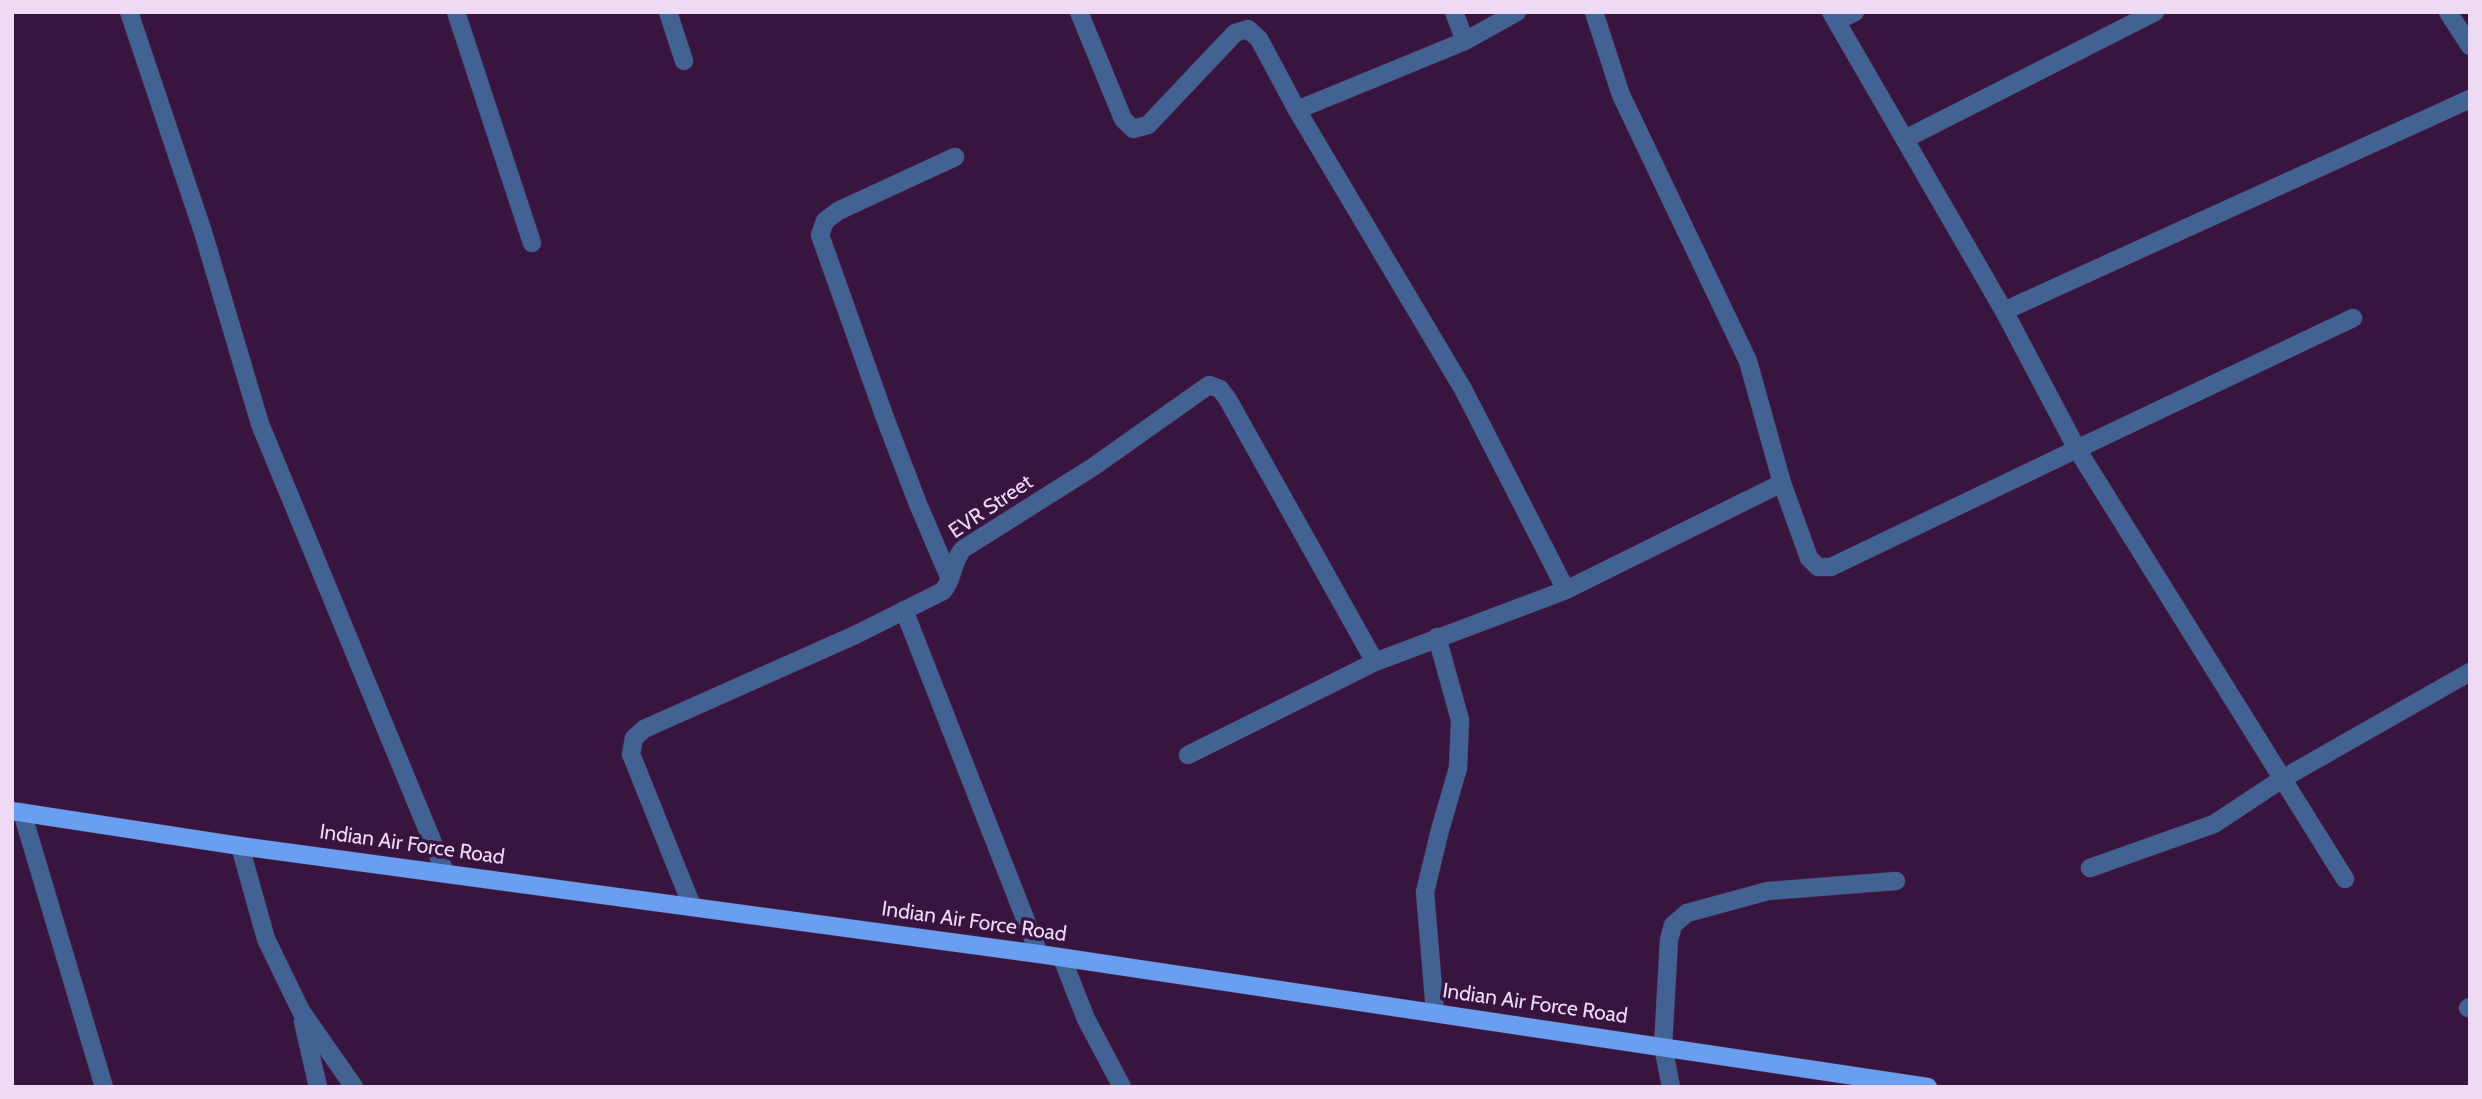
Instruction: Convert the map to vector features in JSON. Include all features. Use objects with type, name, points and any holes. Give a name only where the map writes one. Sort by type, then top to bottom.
[{"type":"main road","name":"Indian Air Force Road","points":[[17,812],[240,846],[1039,954],[1928,1087]]},
{"type":"street","points":[[129,12],[203,232],[260,424],[445,872]]},
{"type":"street","points":[[456,12],[532,243]]},
{"type":"street","points":[[668,12],[684,61]]},
{"type":"street","points":[[1079,12],[1123,119],[1133,129],[1148,125],[1235,33],[1248,29],[1259,39],[1297,110],[1463,388],[1566,590]]},
{"type":"street","points":[[1454,12],[1465,41]]},
{"type":"street","points":[[1297,110],[1465,41],[1517,12]]},
{"type":"street","points":[[1594,12],[1621,95],[1748,361],[1782,483],[1809,558],[1818,567],[1830,567],[2353,318]]},
{"type":"street","points":[[1855,12],[1834,17],[2004,311],[2077,449],[2345,879]]},
{"type":"street","points":[[1905,139],[2155,12]]},
{"type":"street","points":[[2448,12],[2470,46]]},
{"type":"street","points":[[2004,311],[2470,99]]},
{"type":"street","points":[[950,579],[899,455],[820,235],[825,220],[838,211],[955,157]]},
{"type":"street","name":"EVR Street","points":[[692,906],[631,754],[634,738],[644,729],[855,635],[943,591],[950,579],[955,560],[963,549],[1093,467],[1209,385],[1214,386],[1227,398],[1375,662]]},
{"type":"street","points":[[1188,755],[1375,662],[1566,590],[1782,483]]},
{"type":"street","points":[[904,610],[1039,954]]},
{"type":"street","points":[[1436,1012],[1425,892],[1458,768],[1460,720],[1437,638]]},
{"type":"street","points":[[2090,868],[2214,824],[2282,779],[2470,672]]},
{"type":"street","points":[[17,812],[104,1087]]},
{"type":"street","points":[[240,846],[266,939],[301,1011],[354,1087]]},
{"type":"street","points":[[1671,1087],[1663,1046],[1669,940],[1673,925],[1687,913],[1768,891],[1896,881]]},
{"type":"street","points":[[1062,958],[1086,1019],[1122,1087]]},
{"type":"street","points":[[301,1011],[318,1087]]}]
